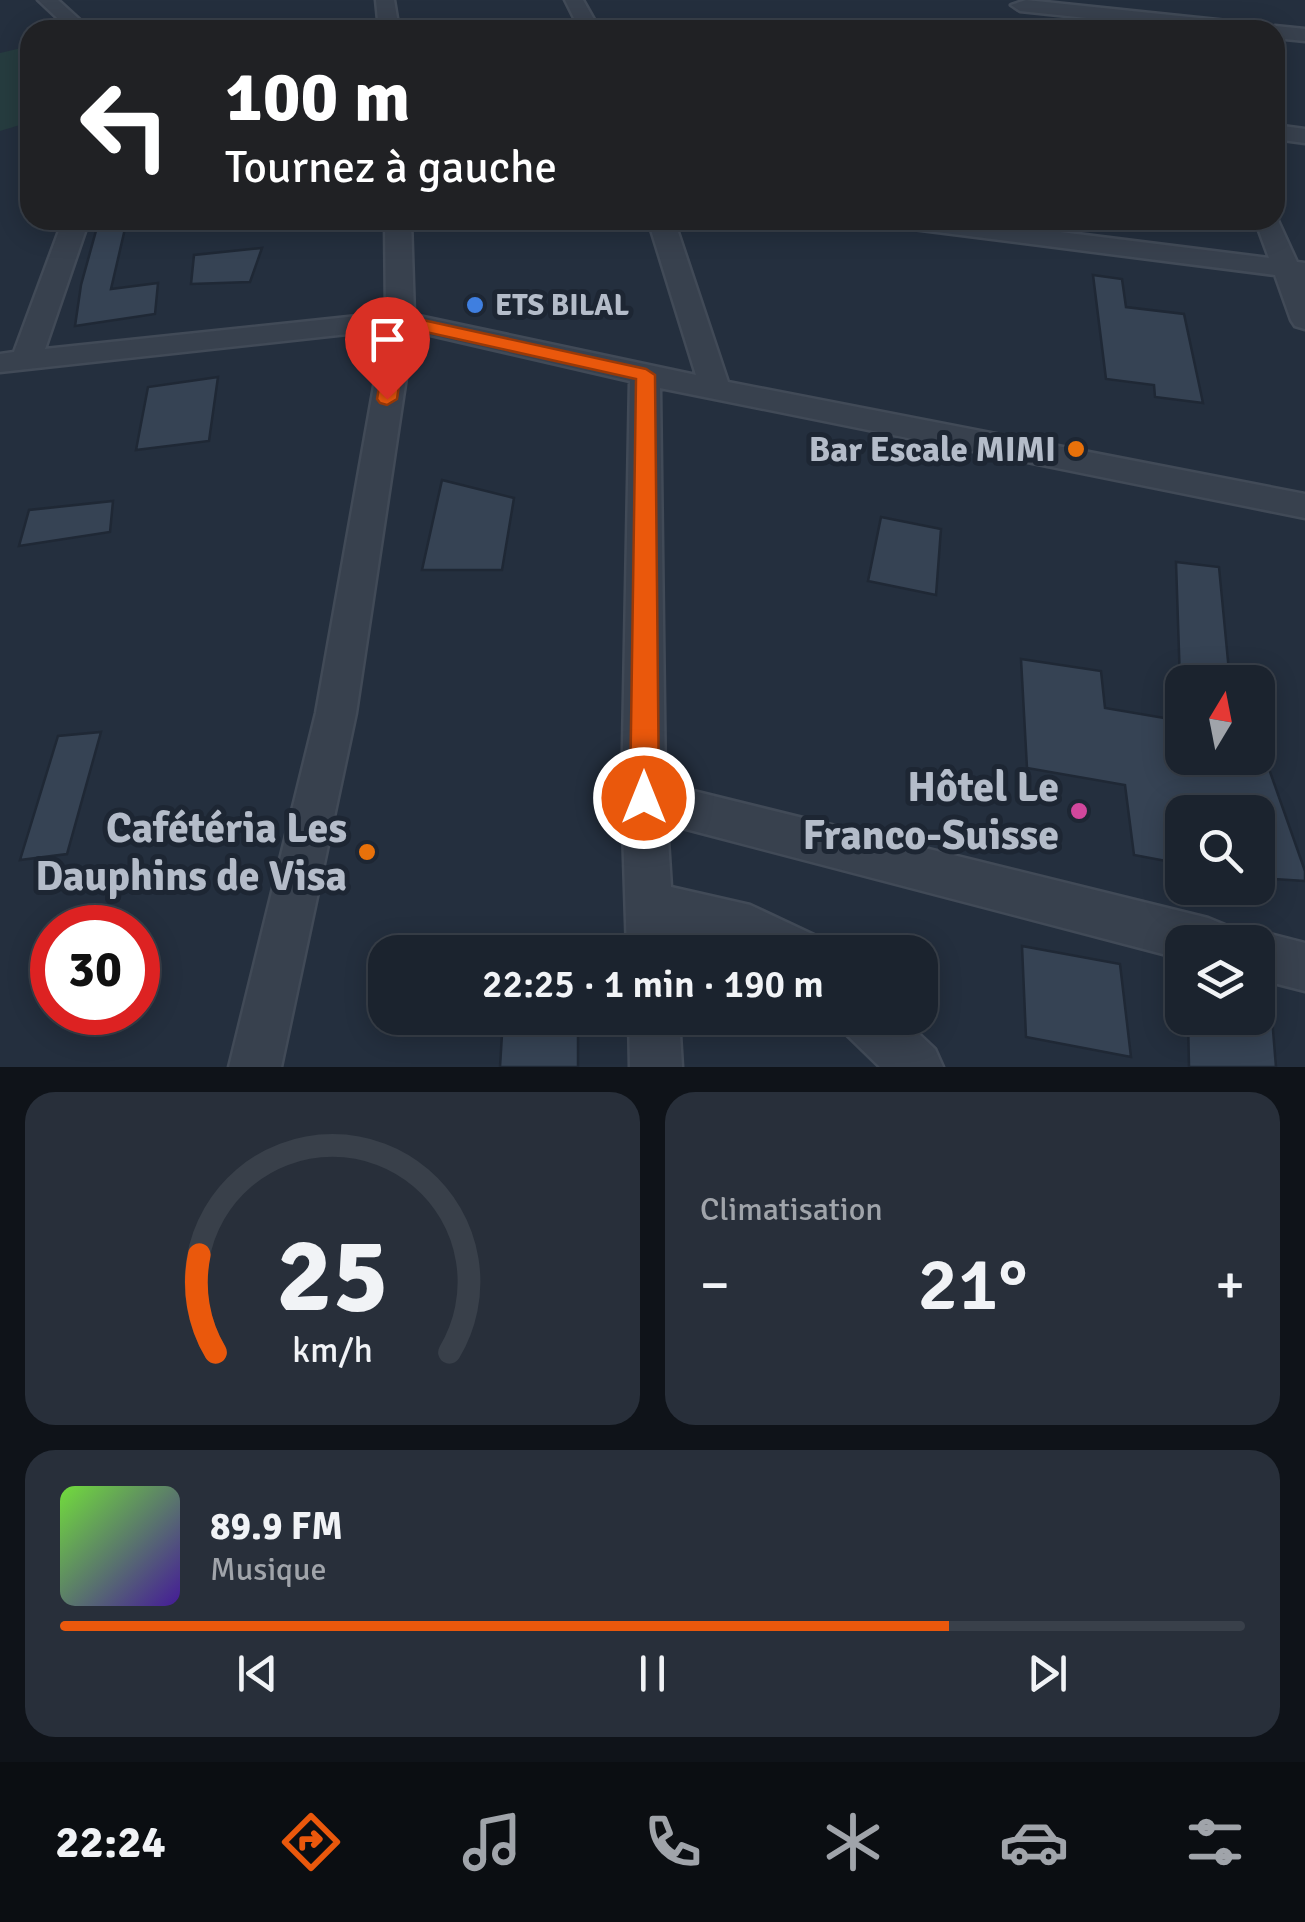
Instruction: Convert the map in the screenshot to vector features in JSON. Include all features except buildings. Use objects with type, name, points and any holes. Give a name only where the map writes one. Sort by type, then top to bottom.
[{"type":"street","points":[[47,0],[70,20]]},
{"type":"street","points":[[1020,5],[1141,20]]},
{"type":"street","points":[[72,230],[14,360],[400,320],[646,375],[1305,506]]},
{"type":"street","points":[[255,1067],[336,713],[400,320],[398,230]]},
{"type":"street","points":[[664,230],[715,389]]},
{"type":"street","points":[[983,230],[1295,270]]},
{"type":"street","points":[[1273,230],[1295,270],[1305,320]]},
{"type":"street","points":[[646,375],[644,798],[650,935]]},
{"type":"street","points":[[644,798],[1165,931]]},
{"type":"street","points":[[649,904],[768,935]]},
{"type":"street","points":[[1275,959],[1305,967]]},
{"type":"street","points":[[655,1035],[656,1067]]},
{"type":"street","points":[[884,1035],[917,1067]]},
{"type":"green space","points":[[20,48],[20,125],[0,131],[0,53]]},
{"type":"place","name":"ETS BILAL","points":[[475,305]]},
{"type":"place","name":"Bar Escale MIMI","points":[[1076,449]]},
{"type":"place","name":"Hôtel Le Franco-Suisse","points":[[1079,811]]},
{"type":"place","name":"Cafétéria Les Dauphins de Visa","points":[[367,852]]},
{"type":"route","points":[[387,399],[400,320],[646,375],[644,798]]}]
